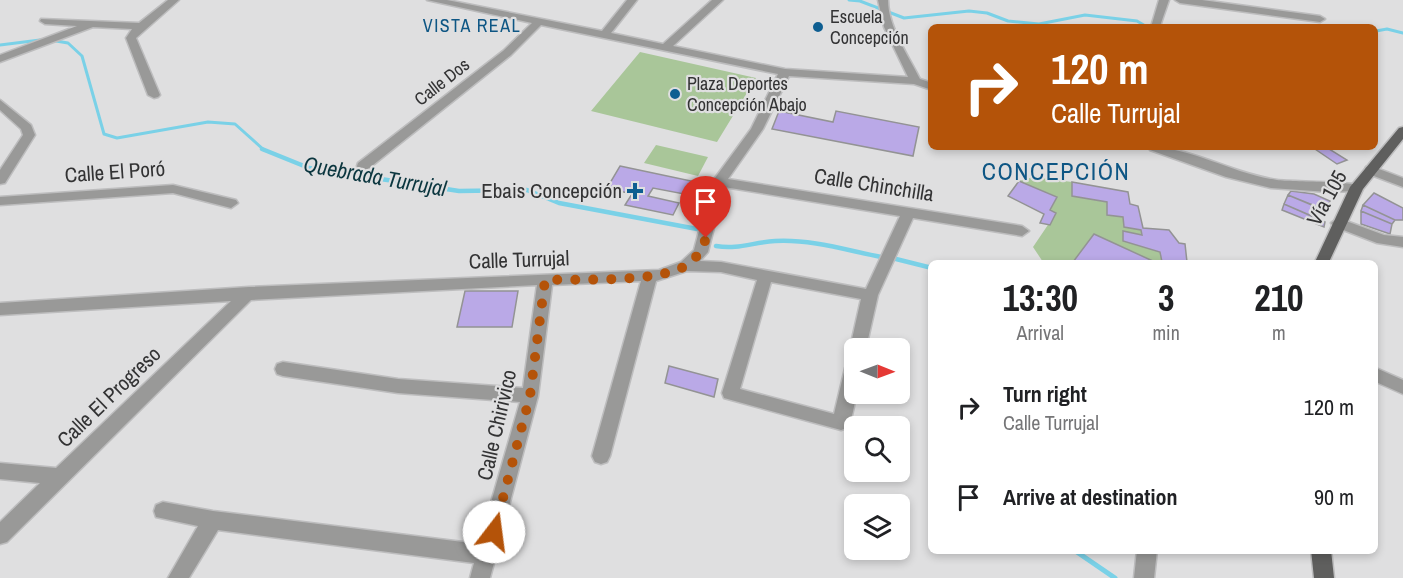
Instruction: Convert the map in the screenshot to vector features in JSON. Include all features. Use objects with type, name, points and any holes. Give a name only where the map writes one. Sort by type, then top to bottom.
[{"type":"main road","name":"Vía 105","points":[[1323,260],[1338,223],[1357,187],[1403,131]]},
{"type":"main road","points":[[1321,554],[1324,578]]},
{"type":"street","points":[[154,94],[132,38],[174,0]]},
{"type":"street","points":[[432,0],[785,72],[915,81],[928,86]]},
{"type":"street","points":[[605,34],[632,0]]},
{"type":"street","points":[[666,47],[718,0]]},
{"type":"street","points":[[1156,24],[1164,0]]},
{"type":"street","points":[[1180,0],[1320,19]]},
{"type":"street","points":[[880,1],[883,18],[899,44],[915,81]]},
{"type":"street","points":[[45,21],[143,26]]},
{"type":"street","name":"Calle Dos","points":[[363,166],[507,53],[540,21]]},
{"type":"street","points":[[0,59],[93,23]]},
{"type":"street","points":[[686,266],[701,252],[719,182],[757,129],[785,72]]},
{"type":"street","points":[[0,104],[27,128],[29,135],[0,180]]},
{"type":"street","points":[[1162,150],[1214,169],[1268,183],[1305,188],[1357,187]]},
{"type":"street","points":[[1371,170],[1403,183]]},
{"type":"street","name":"Calle Chinchilla","points":[[719,182],[1022,231]]},
{"type":"street","name":"Calle El Poró","points":[[0,201],[173,189],[231,203]]},
{"type":"street","points":[[860,338],[870,296],[909,212]]},
{"type":"street","points":[[1338,223],[1382,240],[1403,242]]},
{"type":"street","name":"Calle Turrujal","points":[[0,309],[249,293],[650,276],[686,266],[721,267],[870,296]]},
{"type":"street","points":[[601,456],[650,276]]},
{"type":"street","points":[[766,276],[730,393],[841,423],[845,404]]},
{"type":"street","name":"Calle Chirivico","points":[[480,578],[530,396],[545,280]]},
{"type":"street","name":"Calle El Progreso","points":[[0,535],[249,293]]},
{"type":"street","points":[[283,369],[398,386],[530,396]]},
{"type":"street","points":[[1378,376],[1403,387]]},
{"type":"street","points":[[0,471],[58,477]]},
{"type":"street","points":[[163,511],[213,520],[488,555]]},
{"type":"street","points":[[178,578],[213,520]]},
{"type":"street","points":[[1144,578],[1147,554]]},
{"type":"green space","name":"Plaza Deportes Concepción Abajo","points":[[640,52],[756,78],[717,142],[591,111]]},
{"type":"green space","points":[[656,145],[708,157],[698,176],[644,163]]},
{"type":"green space","points":[[1033,177],[1072,182],[1072,196],[1107,202],[1108,215],[1123,217],[1124,227],[1141,230],[1142,235],[1123,231],[1123,241],[1160,252],[1162,260],[1042,260],[1033,247],[1056,213],[1050,210],[1057,197],[1019,181]]},
{"type":"building","points":[[779,111],[833,122],[836,111],[919,127],[913,156],[772,129]]},
{"type":"building","points":[[1316,150],[1331,150],[1347,160],[1337,164]]},
{"type":"building","name":"Ebais Concepción","points":[[620,166],[691,181],[684,194],[653,188],[648,196],[679,203],[673,215],[625,205],[632,194],[607,188]]},
{"type":"building","points":[[1019,181],[1057,197],[1050,210],[1056,213],[1050,225],[1040,223],[1044,214],[1008,196]]},
{"type":"building","points":[[1072,182],[1128,192],[1130,204],[1138,206],[1143,228],[1169,230],[1179,243],[1185,244],[1187,260],[1162,260],[1160,252],[1123,241],[1123,231],[1142,235],[1141,230],[1124,227],[1123,217],[1107,215],[1107,202],[1072,196]]},
{"type":"building","points":[[1291,191],[1314,194],[1330,201],[1325,210],[1288,195]]},
{"type":"building","points":[[1374,193],[1403,208],[1403,220],[1395,220],[1363,205]]},
{"type":"building","points":[[1288,195],[1319,208],[1314,217],[1284,204]]},
{"type":"building","points":[[1284,204],[1325,222],[1324,227],[1282,210]]},
{"type":"building","points":[[1363,205],[1395,220],[1392,224],[1361,211]]},
{"type":"building","points":[[1361,211],[1392,224],[1390,234],[1361,224]]},
{"type":"building","points":[[1094,234],[1151,260],[1074,260]]},
{"type":"building","points":[[465,291],[518,291],[512,327],[457,327]]},
{"type":"building","points":[[669,366],[718,379],[714,397],[665,383]]},
{"type":"waterway","points":[[849,0],[860,1],[904,18],[969,11],[987,13],[1008,21],[1039,24]]},
{"type":"waterway","points":[[1039,24],[1085,15],[1137,21],[1142,24]]},
{"type":"waterway","points":[[1378,31],[1387,29],[1403,33]]},
{"type":"waterway","name":"Quebrada Turrujal","points":[[0,45],[40,40]]},
{"type":"waterway","name":"Quebrada Turrujal","points":[[56,41],[68,43],[82,56],[104,134],[117,138],[208,122],[235,124],[264,150]]},
{"type":"waterway","name":"Quebrada Turrujal","points":[[264,150],[309,168],[459,191],[527,190],[559,203],[697,229]]},
{"type":"waterway","name":"Quebrada Turrujal","points":[[716,246],[788,241],[828,246],[881,257]]},
{"type":"waterway","name":"Quebrada Turrujal","points":[[896,259],[928,267]]},
{"type":"waterway","name":"Quebrada Turrujal","points":[[1080,554],[1115,578]]},
{"type":"place","name":"Escuela Concepción","points":[[818,27]]},
{"type":"place","name":"Plaza Deportes Concepción Abajo","points":[[675,94]]},
{"type":"place","name":"Ebais Concepción","points":[[635,191]]},
{"type":"district","name":"VISTA REAL","points":[[472,26]]},
{"type":"district","name":"CONCEPCIÓN","points":[[1056,172]]},
{"type":"route","points":[[494,532],[530,396],[545,280],[660,275],[686,266],[701,252],[706,238]]}]
